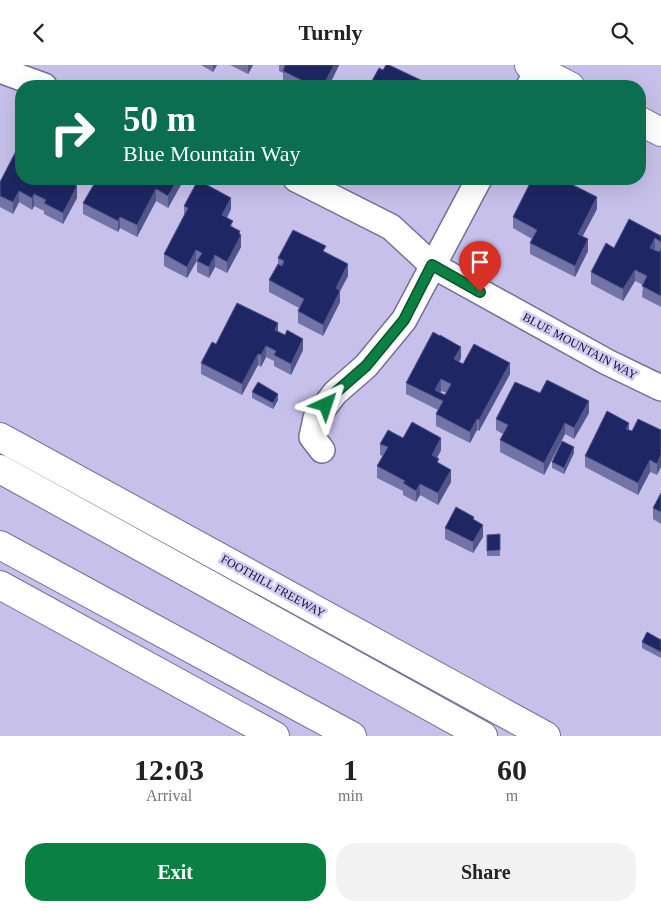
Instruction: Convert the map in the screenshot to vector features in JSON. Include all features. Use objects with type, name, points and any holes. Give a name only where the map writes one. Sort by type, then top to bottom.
[{"type":"main road","points":[[532,74],[551,80]]},
{"type":"main road","points":[[646,124],[661,132]]},
{"type":"main road","name":"FOOTHILL FREEWAY","points":[[0,437],[546,736]]},
{"type":"main road","points":[[0,469],[483,736]]},
{"type":"main road","points":[[0,545],[352,736]]},
{"type":"main road","points":[[0,585],[275,736]]},
{"type":"street","points":[[0,70],[28,80]]},
{"type":"street","name":"BLUE MOUNTAIN WAY","points":[[308,185],[391,227],[432,265],[608,362],[661,387]]},
{"type":"street","points":[[322,450],[312,437],[316,418],[335,393],[366,366],[404,320],[476,185]]},
{"type":"building","points":[[285,65],[334,65],[326,80],[301,80],[283,71]]},
{"type":"building","points":[[386,65],[389,65],[421,80],[372,80],[379,68],[383,70]]},
{"type":"building","points":[[15,153],[15,185],[77,186],[63,213],[44,203],[46,200],[34,194],[32,198],[19,191],[13,202],[0,196],[0,182]]},
{"type":"building","points":[[94,185],[174,185],[168,196],[156,189],[137,225],[120,217],[118,221],[83,203]]},
{"type":"building","points":[[195,185],[207,185],[231,198],[222,215],[233,221],[230,226],[240,231],[239,234],[241,235],[227,262],[215,255],[209,267],[197,261],[202,253],[196,250],[187,267],[164,254],[188,208],[184,206]]},
{"type":"building","points":[[529,185],[573,185],[597,197],[578,234],[588,239],[575,266],[530,243],[537,230],[513,217]]},
{"type":"building","points":[[629,219],[661,236],[661,242],[655,238],[650,248],[659,252],[661,249],[661,296],[642,286],[647,276],[635,270],[623,289],[591,272],[606,243],[614,248]]},
{"type":"building","points":[[293,230],[326,246],[323,251],[348,264],[336,288],[340,291],[323,325],[298,311],[304,299],[269,280],[278,264],[282,266],[284,261],[278,258]]},
{"type":"building","points":[[237,303],[278,323],[275,330],[285,335],[287,330],[303,339],[291,364],[274,355],[276,351],[266,346],[261,355],[258,354],[242,384],[201,363],[212,342],[216,344]]},
{"type":"building","points":[[433,332],[461,347],[454,359],[463,364],[474,344],[510,363],[479,420],[477,419],[470,432],[436,414],[443,401],[406,383]],"holes":[[[441,379],[451,384],[445,395],[435,390]]]},
{"type":"building","points":[[547,380],[589,401],[574,428],[565,423],[544,463],[500,440],[508,425],[496,419],[515,382],[540,393]]},
{"type":"building","points":[[258,382],[278,394],[273,403],[252,392]]},
{"type":"building","points":[[607,411],[629,423],[626,429],[632,431],[638,419],[661,430],[661,455],[657,464],[650,460],[638,483],[585,456]]},
{"type":"building","points":[[412,422],[441,438],[432,455],[439,459],[437,462],[451,470],[438,493],[420,484],[416,491],[403,483],[405,481],[377,466],[388,447],[380,444],[388,430],[403,438]]},
{"type":"building","points":[[562,441],[574,447],[564,468],[552,462]]},
{"type":"building","points":[[661,493],[661,512],[653,508]]},
{"type":"building","points":[[456,507],[474,517],[473,519],[483,525],[473,542],[445,528]]},
{"type":"building","points":[[500,534],[500,550],[487,551],[487,535]]},
{"type":"building","points":[[647,632],[661,640],[661,652],[642,642]]},
{"type":"route","points":[[326,405],[335,393],[366,366],[404,320],[432,265],[480,292]]}]
